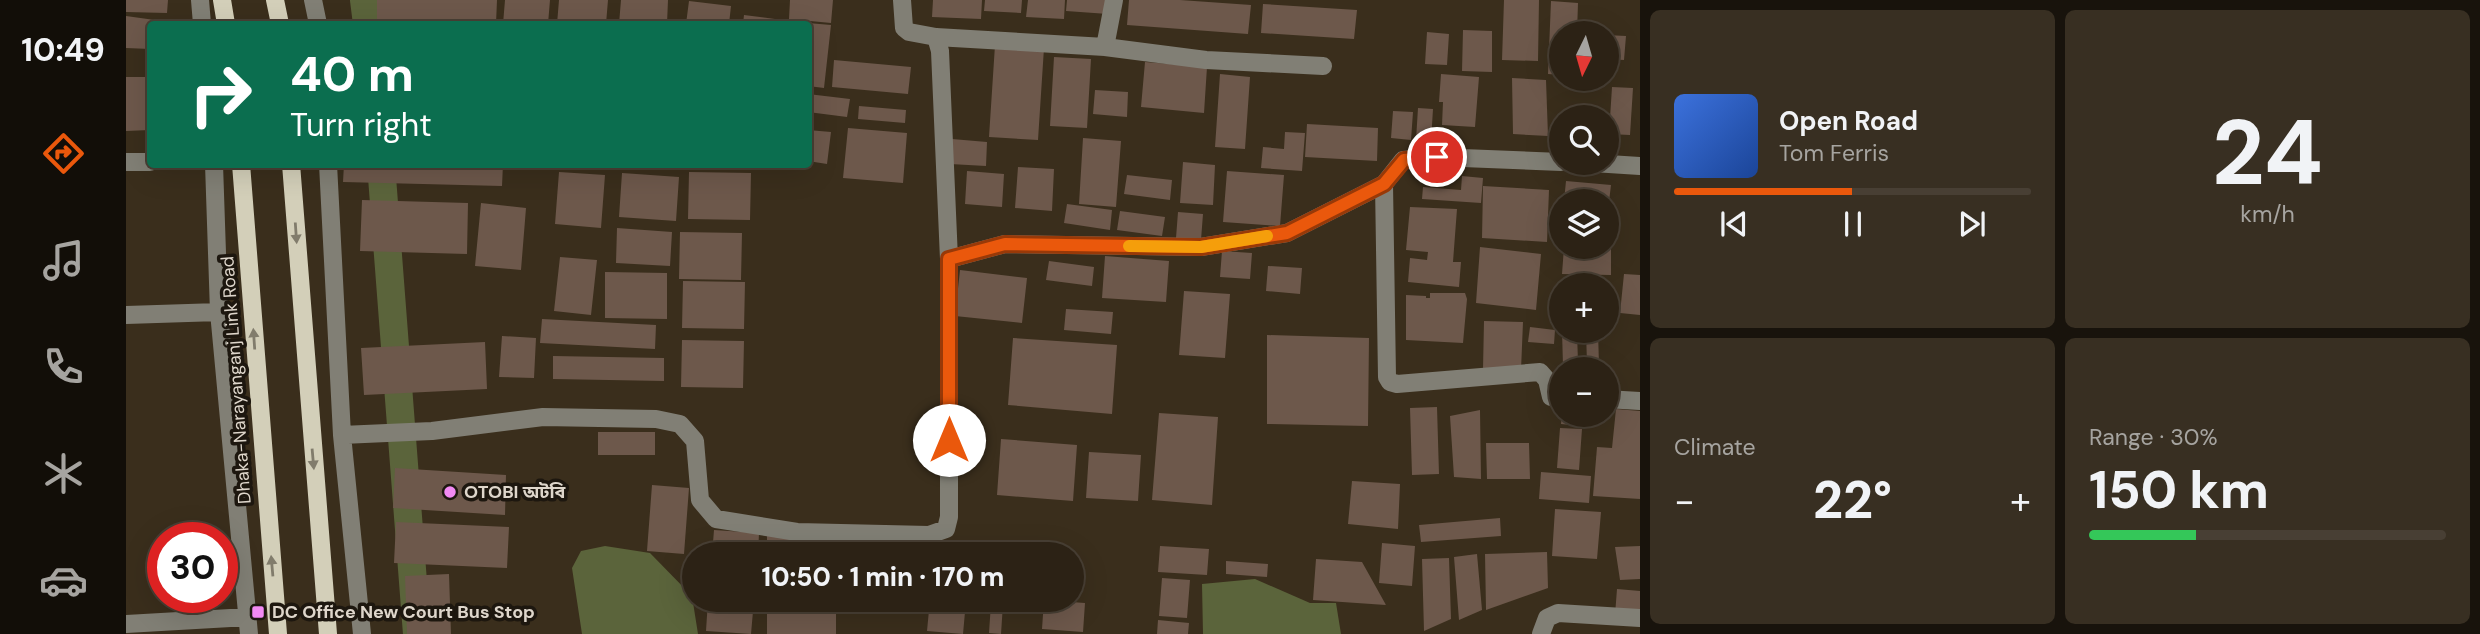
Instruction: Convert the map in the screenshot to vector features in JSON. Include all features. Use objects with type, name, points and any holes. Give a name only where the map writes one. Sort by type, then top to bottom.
[{"type":"main road","points":[[222,0],[226,21]]},
{"type":"main road","points":[[275,0],[279,21]]},
{"type":"main road","name":"Dhaka-Narayanganj Link Road","points":[[242,168],[278,634]]},
{"type":"main road","points":[[292,168],[328,634]]},
{"type":"street","points":[[200,0],[202,21]]},
{"type":"street","points":[[313,0],[317,21]]},
{"type":"street","points":[[902,0],[901,20],[904,28],[909,32],[936,37],[1105,47],[1206,60],[1323,66]]},
{"type":"street","points":[[1105,47],[1114,0]]},
{"type":"street","points":[[342,435],[432,431],[543,417],[656,419],[680,424],[695,440],[700,500],[716,519],[797,532],[929,535],[946,529],[949,517],[949,259],[940,51],[936,37]]},
{"type":"street","points":[[949,259],[1005,244],[1201,247],[1287,233],[1384,184],[1404,160],[1437,157],[1549,162]]},
{"type":"street","points":[[126,162],[147,162]]},
{"type":"street","points":[[1619,165],[1640,166]]},
{"type":"street","points":[[126,624],[248,626],[219,312],[214,168]]},
{"type":"street","points":[[328,168],[342,435],[362,634]]},
{"type":"street","points":[[1384,184],[1387,377],[1390,382],[1398,384],[1540,372],[1547,380],[1549,388]]},
{"type":"street","points":[[126,314],[219,312]]},
{"type":"street","points":[[1619,400],[1640,401]]},
{"type":"street","points":[[1541,634],[1547,618],[1558,613],[1640,618]]},
{"type":"shaded area","points":[[605,546],[650,553],[682,586],[682,612],[695,612],[698,634],[582,634],[572,568],[581,551]]},
{"type":"shaded area","points":[[1255,579],[1310,603],[1336,603],[1341,634],[1203,634],[1202,584]]},
{"type":"building","points":[[126,0],[168,0],[167,13],[126,12]]},
{"type":"building","points":[[377,0],[497,0],[496,21],[377,21]]},
{"type":"building","points":[[505,0],[550,0],[548,21],[503,21]]},
{"type":"building","points":[[559,0],[608,0],[606,21],[557,21]]},
{"type":"building","points":[[621,0],[668,0],[667,21],[619,21]]},
{"type":"building","points":[[790,0],[833,0],[831,23],[789,19]]},
{"type":"building","points":[[933,0],[982,0],[981,19],[932,17]]},
{"type":"building","points":[[985,0],[1022,0],[1021,13],[984,11]]},
{"type":"building","points":[[1028,0],[1065,0],[1064,19],[1026,17]]},
{"type":"building","points":[[1067,0],[1109,0],[1108,14],[1066,11]]},
{"type":"building","points":[[1129,0],[1251,5],[1248,34],[1127,25]]},
{"type":"building","points":[[1504,0],[1539,0],[1538,61],[1502,60]]},
{"type":"building","points":[[689,1],[731,6],[729,21],[686,21]]},
{"type":"building","points":[[1551,1],[1578,3],[1577,21],[1550,21]]},
{"type":"building","points":[[1263,4],[1357,10],[1354,39],[1261,33]]},
{"type":"building","points":[[744,15],[775,19],[775,21],[743,21]]},
{"type":"building","points":[[126,16],[162,21],[147,21],[147,49],[126,48]]},
{"type":"building","points":[[812,23],[831,25],[824,88],[812,86]]},
{"type":"building","points":[[1463,30],[1492,31],[1492,72],[1462,71]]},
{"type":"building","points":[[1427,32],[1449,34],[1447,65],[1425,64]]},
{"type":"building","points":[[1619,36],[1626,36],[1624,60],[1619,60]]},
{"type":"building","points":[[995,45],[1044,48],[1038,140],[989,137]]},
{"type":"building","points":[[1054,57],[1091,59],[1087,128],[1050,126]]},
{"type":"building","points":[[834,60],[911,67],[908,94],[832,87]]},
{"type":"building","points":[[1145,62],[1207,67],[1204,113],[1141,107]]},
{"type":"building","points":[[1220,74],[1250,77],[1245,149],[1215,147]]},
{"type":"building","points":[[1441,74],[1479,77],[1475,127],[1442,125],[1443,102],[1439,102]]},
{"type":"building","points":[[126,77],[147,77],[147,130],[126,131]]},
{"type":"building","points":[[1512,78],[1546,80],[1548,136],[1513,134]]},
{"type":"building","points":[[1619,87],[1633,88],[1630,135],[1619,134],[1619,105],[1611,105],[1612,91],[1619,91]]},
{"type":"building","points":[[1095,90],[1128,92],[1127,117],[1093,114]]},
{"type":"building","points":[[812,94],[850,99],[847,117],[812,113]]},
{"type":"building","points":[[859,106],[906,110],[905,123],[858,119]]},
{"type":"building","points":[[1418,108],[1433,109],[1431,141],[1416,140]]},
{"type":"building","points":[[1393,111],[1413,112],[1411,140],[1391,138]]},
{"type":"building","points":[[1307,124],[1378,128],[1377,161],[1305,157]]},
{"type":"building","points":[[848,128],[907,133],[903,183],[843,178]]},
{"type":"building","points":[[812,130],[831,132],[827,164],[812,162]]},
{"type":"building","points":[[1285,132],[1305,133],[1302,171],[1261,168],[1263,147],[1284,149]]},
{"type":"building","points":[[1083,138],[1121,141],[1116,207],[1079,204]]},
{"type":"building","points":[[952,139],[987,142],[986,166],[950,164]]},
{"type":"building","points":[[1183,162],[1215,165],[1213,205],[1180,203]]},
{"type":"building","points":[[1018,167],[1054,169],[1052,211],[1015,208]]},
{"type":"building","points":[[344,168],[503,168],[502,186],[343,182]]},
{"type":"building","points":[[967,171],[1004,174],[1002,207],[965,204]]},
{"type":"building","points":[[1227,171],[1284,175],[1280,226],[1223,222]]},
{"type":"building","points":[[559,172],[605,175],[601,228],[555,224]]},
{"type":"building","points":[[689,172],[751,173],[750,220],[688,219]]},
{"type":"building","points":[[622,173],[679,177],[676,221],[619,217]]},
{"type":"building","points":[[1127,175],[1172,180],[1170,200],[1124,194]]},
{"type":"building","points":[[1462,176],[1483,178],[1481,203],[1422,199],[1423,187],[1461,190]]},
{"type":"building","points":[[1566,181],[1611,185],[1611,189],[1565,189]]},
{"type":"building","points":[[1483,186],[1549,190],[1547,242],[1482,238]]},
{"type":"building","points":[[362,200],[468,203],[467,254],[360,251]]},
{"type":"building","points":[[481,203],[526,208],[521,270],[475,266]]},
{"type":"building","points":[[1067,204],[1112,210],[1110,230],[1064,223]]},
{"type":"building","points":[[1410,207],[1457,209],[1453,262],[1461,262],[1459,287],[1408,282],[1410,258],[1427,260],[1428,252],[1406,250]]},
{"type":"building","points":[[1120,211],[1165,217],[1162,236],[1117,230]]},
{"type":"building","points":[[1178,212],[1203,214],[1201,240],[1176,238]]},
{"type":"building","points":[[617,228],[672,232],[670,266],[616,263]]},
{"type":"building","points":[[680,232],[742,233],[741,280],[679,279]]},
{"type":"building","points":[[1480,247],[1541,254],[1536,310],[1476,303]]},
{"type":"building","points":[[1222,251],[1252,253],[1250,279],[1220,277]]},
{"type":"building","points":[[1105,256],[1169,261],[1166,302],[1102,298]]},
{"type":"building","points":[[560,257],[597,260],[591,315],[554,311]]},
{"type":"building","points":[[1563,259],[1611,259],[1611,273],[1562,273]]},
{"type":"building","points":[[1049,261],[1094,267],[1092,286],[1046,280]]},
{"type":"building","points":[[1268,266],[1302,268],[1300,294],[1266,291]]},
{"type":"building","points":[[960,270],[1027,278],[1022,323],[955,316]]},
{"type":"building","points":[[605,272],[667,273],[667,319],[605,318]]},
{"type":"building","points":[[1624,274],[1640,275],[1640,315],[1620,313]]},
{"type":"building","points":[[683,281],[745,282],[744,329],[682,328]]},
{"type":"building","points":[[1184,291],[1230,294],[1225,358],[1179,355]]},
{"type":"building","points":[[1430,293],[1465,293],[1467,299],[1463,343],[1406,340],[1406,295],[1430,298]]},
{"type":"building","points":[[1066,309],[1113,312],[1111,334],[1064,330]]},
{"type":"building","points":[[542,319],[656,325],[655,349],[540,343]]},
{"type":"building","points":[[1484,321],[1523,322],[1521,370],[1483,369]]},
{"type":"building","points":[[1530,327],[1549,329],[1549,343],[1554,343],[1554,344],[1528,342]]},
{"type":"building","points":[[1267,335],[1369,338],[1368,426],[1267,424]]},
{"type":"building","points":[[502,336],[536,338],[534,378],[499,377]]},
{"type":"building","points":[[1013,338],[1117,345],[1112,414],[1008,405]]},
{"type":"building","points":[[682,340],[744,341],[743,388],[681,387]]},
{"type":"building","points":[[485,342],[487,389],[364,395],[361,348]]},
{"type":"building","points":[[1562,343],[1577,343],[1578,357],[1563,357]]},
{"type":"building","points":[[1586,343],[1598,343],[1599,357],[1587,357]]},
{"type":"building","points":[[553,356],[664,358],[664,381],[553,379]]},
{"type":"building","points":[[1437,407],[1439,474],[1412,475],[1410,408]]},
{"type":"building","points":[[1619,409],[1640,411],[1640,499],[1593,496],[1597,447],[1612,448],[1614,427],[1619,427]]},
{"type":"building","points":[[1480,410],[1481,479],[1454,477],[1450,416]]},
{"type":"building","points":[[1159,413],[1218,417],[1212,505],[1152,500]]},
{"type":"building","points":[[1560,428],[1582,429],[1579,470],[1557,468]]},
{"type":"building","points":[[598,432],[655,432],[655,455],[598,455]]},
{"type":"building","points":[[1001,439],[1077,445],[1073,501],[997,495]]},
{"type":"building","points":[[1486,443],[1529,443],[1530,479],[1487,479]]},
{"type":"building","points":[[1089,452],[1141,455],[1138,501],[1086,498]]},
{"type":"building","name":"OTOBI অটবি","points":[[395,468],[506,475],[505,515],[393,508]]},
{"type":"building","points":[[1541,472],[1591,476],[1589,503],[1539,499]]},
{"type":"building","points":[[1352,481],[1400,484],[1398,529],[1348,524]]},
{"type":"building","points":[[652,485],[689,488],[682,554],[647,551]]},
{"type":"building","points":[[1555,509],[1601,512],[1597,559],[1552,556]]},
{"type":"building","points":[[1500,518],[1501,536],[1421,542],[1419,525]]},
{"type":"building","points":[[396,522],[509,527],[507,568],[394,563]]},
{"type":"building","points":[[714,530],[759,533],[759,542],[713,542]]},
{"type":"building","points":[[767,536],[836,537],[836,542],[767,542]]},
{"type":"building","points":[[1382,543],[1415,546],[1412,586],[1379,583]]},
{"type":"building","points":[[1160,546],[1209,549],[1207,575],[1158,572]]},
{"type":"building","points":[[1640,546],[1640,579],[1620,580],[1615,547]]},
{"type":"building","points":[[1547,552],[1548,588],[1486,610],[1485,554]]},
{"type":"building","points":[[1477,554],[1482,610],[1459,620],[1454,557]]},
{"type":"building","points":[[1449,558],[1451,619],[1424,631],[1422,559]]},
{"type":"building","points":[[1316,559],[1362,562],[1386,605],[1313,600]]},
{"type":"building","points":[[1226,561],[1268,564],[1267,577],[1226,574]]},
{"type":"building","points":[[449,574],[451,634],[407,634],[405,576]]},
{"type":"building","points":[[1162,578],[1190,580],[1187,618],[1159,616]]},
{"type":"building","points":[[1617,589],[1640,591],[1640,616],[1615,615]]},
{"type":"building","points":[[1085,603],[1083,632],[1042,629],[1043,612],[1084,612]]},
{"type":"building","points":[[707,612],[753,612],[751,634],[706,631]]},
{"type":"building","points":[[767,612],[836,612],[836,634],[767,634]]},
{"type":"building","points":[[929,612],[965,612],[963,634],[927,631]]},
{"type":"building","points":[[990,612],[1002,612],[1001,634],[989,633]]},
{"type":"building","points":[[1158,620],[1189,623],[1188,634],[1157,634]]},
{"type":"waterway","points":[[364,0],[367,21]]},
{"type":"waterway","points":[[381,168],[417,634]]},
{"type":"slow traffic","points":[[1129,246],[1201,247],[1267,236]]},
{"type":"place","name":"OTOBI অটবি","points":[[450,492]]},
{"type":"place","name":"DC Office New Court Bus Stop","points":[[258,612]]},
{"type":"route","points":[[949,440],[949,259],[1005,244],[1201,247],[1287,233],[1384,184],[1404,160],[1437,157]]}]
